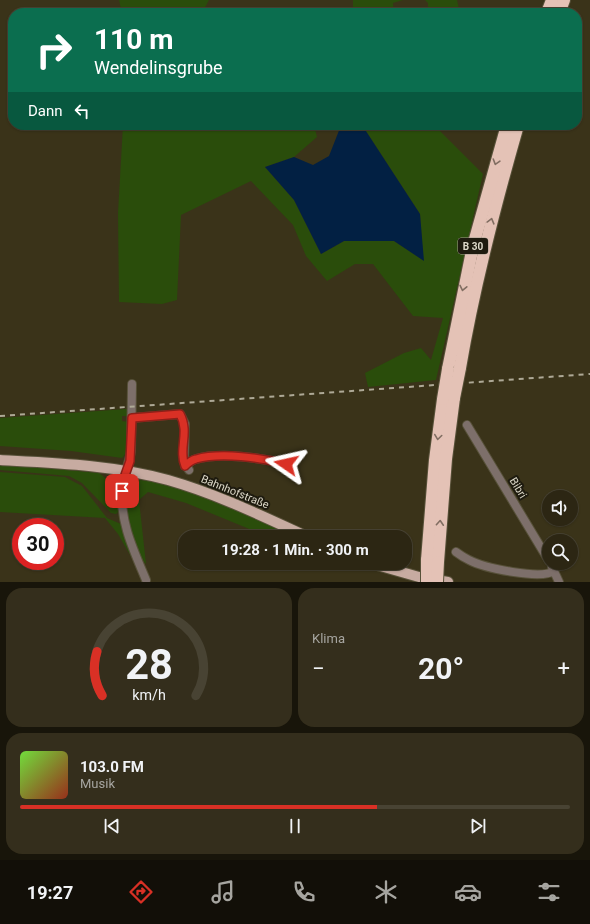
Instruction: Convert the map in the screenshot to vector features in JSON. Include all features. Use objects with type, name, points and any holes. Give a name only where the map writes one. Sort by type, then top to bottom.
[{"type":"highway","name":"B 30","points":[[437,582],[433,561],[435,460],[449,398],[473,246],[506,130]]},
{"type":"highway","name":"B 30","points":[[454,368],[469,313],[483,249],[517,130]]},
{"type":"highway","name":"B 30","points":[[427,582],[433,561]]},
{"type":"main road","name":"Bahnhofstraße","points":[[0,460],[40,462],[126,471],[167,480],[221,497],[293,530]]},
{"type":"main road","points":[[394,570],[448,582]]},
{"type":"street","points":[[132,384],[131,451],[130,461],[126,471],[122,491],[123,518],[146,580]]},
{"type":"street","points":[[132,418],[180,414],[185,424],[183,457],[187,468],[194,459],[218,457],[274,461],[286,464]]},
{"type":"street","name":"Bibri","points":[[467,425],[542,550]]},
{"type":"street","points":[[456,552],[470,561],[517,573],[540,576],[550,574],[554,571]]},
{"type":"street","name":"Bibri","points":[[554,571],[559,582]]},
{"type":"green space","points":[[119,0],[209,0],[205,8],[121,8]]},
{"type":"green space","points":[[353,0],[403,0],[393,3],[394,8],[353,8]]},
{"type":"green space","points":[[425,0],[457,0],[459,8],[428,8],[428,3]]},
{"type":"green space","points":[[123,130],[315,130],[317,137],[294,157],[265,167],[294,200],[321,254],[344,241],[394,241],[423,260],[420,214],[365,130],[439,130],[483,174],[436,380],[368,387],[365,373],[404,353],[421,348],[431,360],[443,318],[413,316],[373,264],[355,264],[327,281],[306,256],[293,225],[251,181],[181,215],[177,300],[162,304],[119,302],[118,213]]},
{"type":"green space","points":[[126,409],[129,411],[128,416],[122,416],[122,421],[129,422],[129,441],[127,451],[122,458],[71,451],[0,446],[0,418]]},
{"type":"green space","points":[[0,464],[99,473],[108,480],[114,489],[119,511],[116,514],[111,513],[82,483],[69,476],[0,470]]},
{"type":"green space","points":[[0,472],[65,477],[82,486],[107,518],[121,524],[141,574],[118,534],[105,518],[0,512]]},
{"type":"green space","points":[[136,480],[158,483],[181,489],[211,500],[281,530],[252,530],[186,503],[148,492],[139,500],[146,564],[135,547],[128,522],[127,498],[130,488]]},
{"type":"water","points":[[339,130],[365,130],[420,214],[424,261],[394,241],[344,241],[321,254],[294,200],[265,167],[294,157],[313,165],[329,156]]},
{"type":"railway","points":[[0,416],[590,374]]},
{"type":"route","points":[[122,491],[124,478],[130,461],[132,418],[180,414],[185,424],[183,457],[185,466],[194,459],[206,457],[235,457],[274,461],[286,464]]}]
